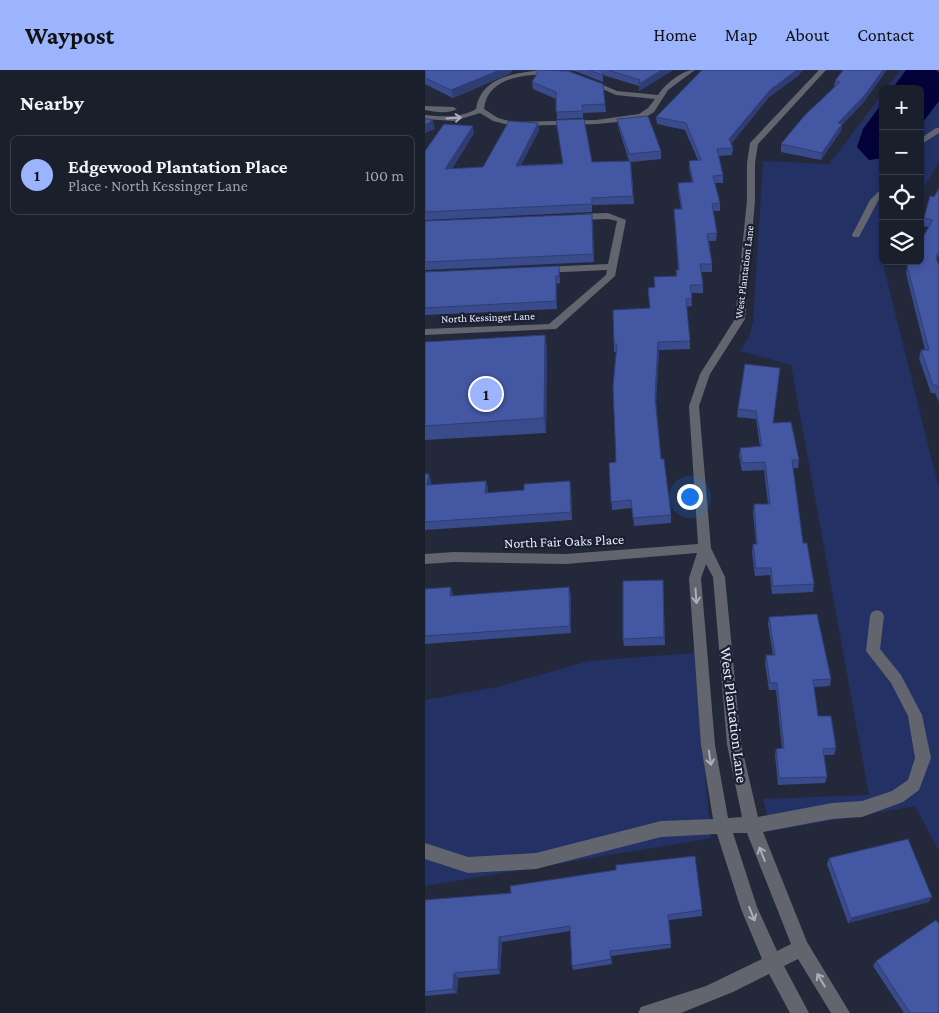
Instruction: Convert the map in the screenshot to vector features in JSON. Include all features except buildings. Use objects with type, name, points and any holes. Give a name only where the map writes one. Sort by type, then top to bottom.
[{"type":"street","points":[[425,108],[439,110],[472,108],[480,110],[499,122],[513,124],[596,122],[628,119],[641,116],[651,110],[665,89],[692,70]]},
{"type":"street","name":"West Plantation Lane","points":[[823,70],[754,143],[751,163],[751,200],[740,319],[705,374],[694,406],[705,548],[719,577],[734,744],[747,808],[761,852],[801,948],[841,1013]]},
{"type":"street","points":[[480,110],[480,100],[484,92],[505,79],[529,73],[558,72]]},
{"type":"street","points":[[579,77],[616,93],[658,97]]},
{"type":"street","points":[[425,117],[436,119],[471,116],[480,110]]},
{"type":"street","points":[[924,140],[939,130]]},
{"type":"street","points":[[856,235],[874,200],[879,196]]},
{"type":"street","points":[[533,270],[612,267],[622,220],[608,216],[568,218]]},
{"type":"street","name":"North Kessinger Lane","points":[[425,332],[552,327],[610,276],[612,267]]},
{"type":"street","name":"West Plantation Lane","points":[[705,548],[695,578],[708,746],[718,811],[749,910],[773,963],[800,1013]]},
{"type":"street","name":"North Fair Oaks Place","points":[[425,559],[454,557],[566,559],[705,548]]},
{"type":"street","points":[[425,851],[468,864],[536,862],[661,829],[766,824],[832,811],[862,809],[897,798],[914,785],[923,758],[915,716],[896,679],[873,651],[877,616]]},
{"type":"street","points":[[647,1013],[662,1010],[732,986],[801,948]]},
{"type":"shaded area","points":[[900,70],[939,70],[939,162],[924,187],[924,85],[889,85]]},
{"type":"shaded area","points":[[906,70],[936,70],[939,73],[939,101],[924,121],[924,85],[895,85]]},
{"type":"shaded area","points":[[879,98],[879,265],[885,265],[884,268],[939,489],[939,851],[915,806],[771,831],[763,799],[869,795],[791,365],[740,351],[749,337],[753,322],[763,161],[829,164]]},
{"type":"shaded area","points":[[879,107],[879,159],[869,160],[857,147],[863,129]]},
{"type":"shaded area","points":[[694,653],[711,838],[425,886],[425,700],[497,687],[589,661]]},
{"type":"place","name":"Edgewood Plantation Place","points":[[486,394]]}]
